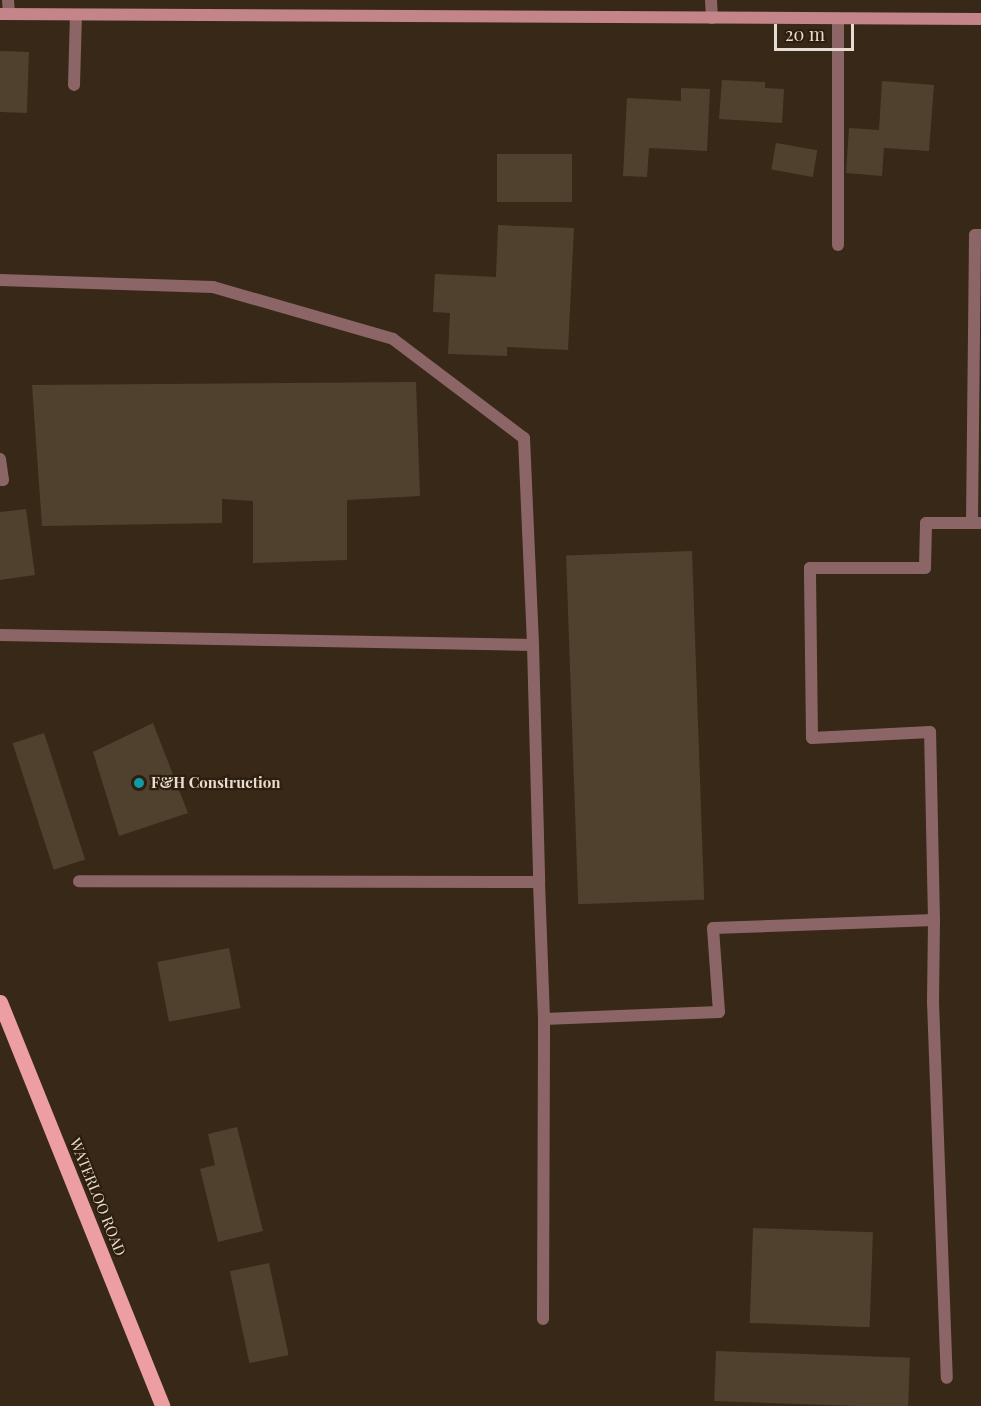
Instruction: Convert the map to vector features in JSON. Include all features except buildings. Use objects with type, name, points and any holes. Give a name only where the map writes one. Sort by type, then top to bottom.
[{"type":"main road","name":"WATERLOO ROAD","points":[[0,1002],[162,1406]]},
{"type":"street","points":[[8,0],[4,14],[981,19]]},
{"type":"street","points":[[711,0],[712,18]]},
{"type":"street","points":[[74,85],[76,15]]},
{"type":"street","points":[[838,19],[838,245]]},
{"type":"street","points":[[947,1378],[933,1002],[934,920],[930,732],[812,738],[810,568],[925,568],[926,523],[976,524],[975,235],[981,235]]},
{"type":"street","points":[[0,280],[213,288],[393,339],[524,438],[544,1019],[543,1319]]},
{"type":"street","points":[[0,459],[0,480]]},
{"type":"street","points":[[0,635],[532,645]]},
{"type":"street","points":[[79,881],[539,882]]},
{"type":"street","points":[[544,1019],[719,1012],[713,928],[934,920]]},
{"type":"place","name":"F&H Construction","points":[[139,783]]}]
